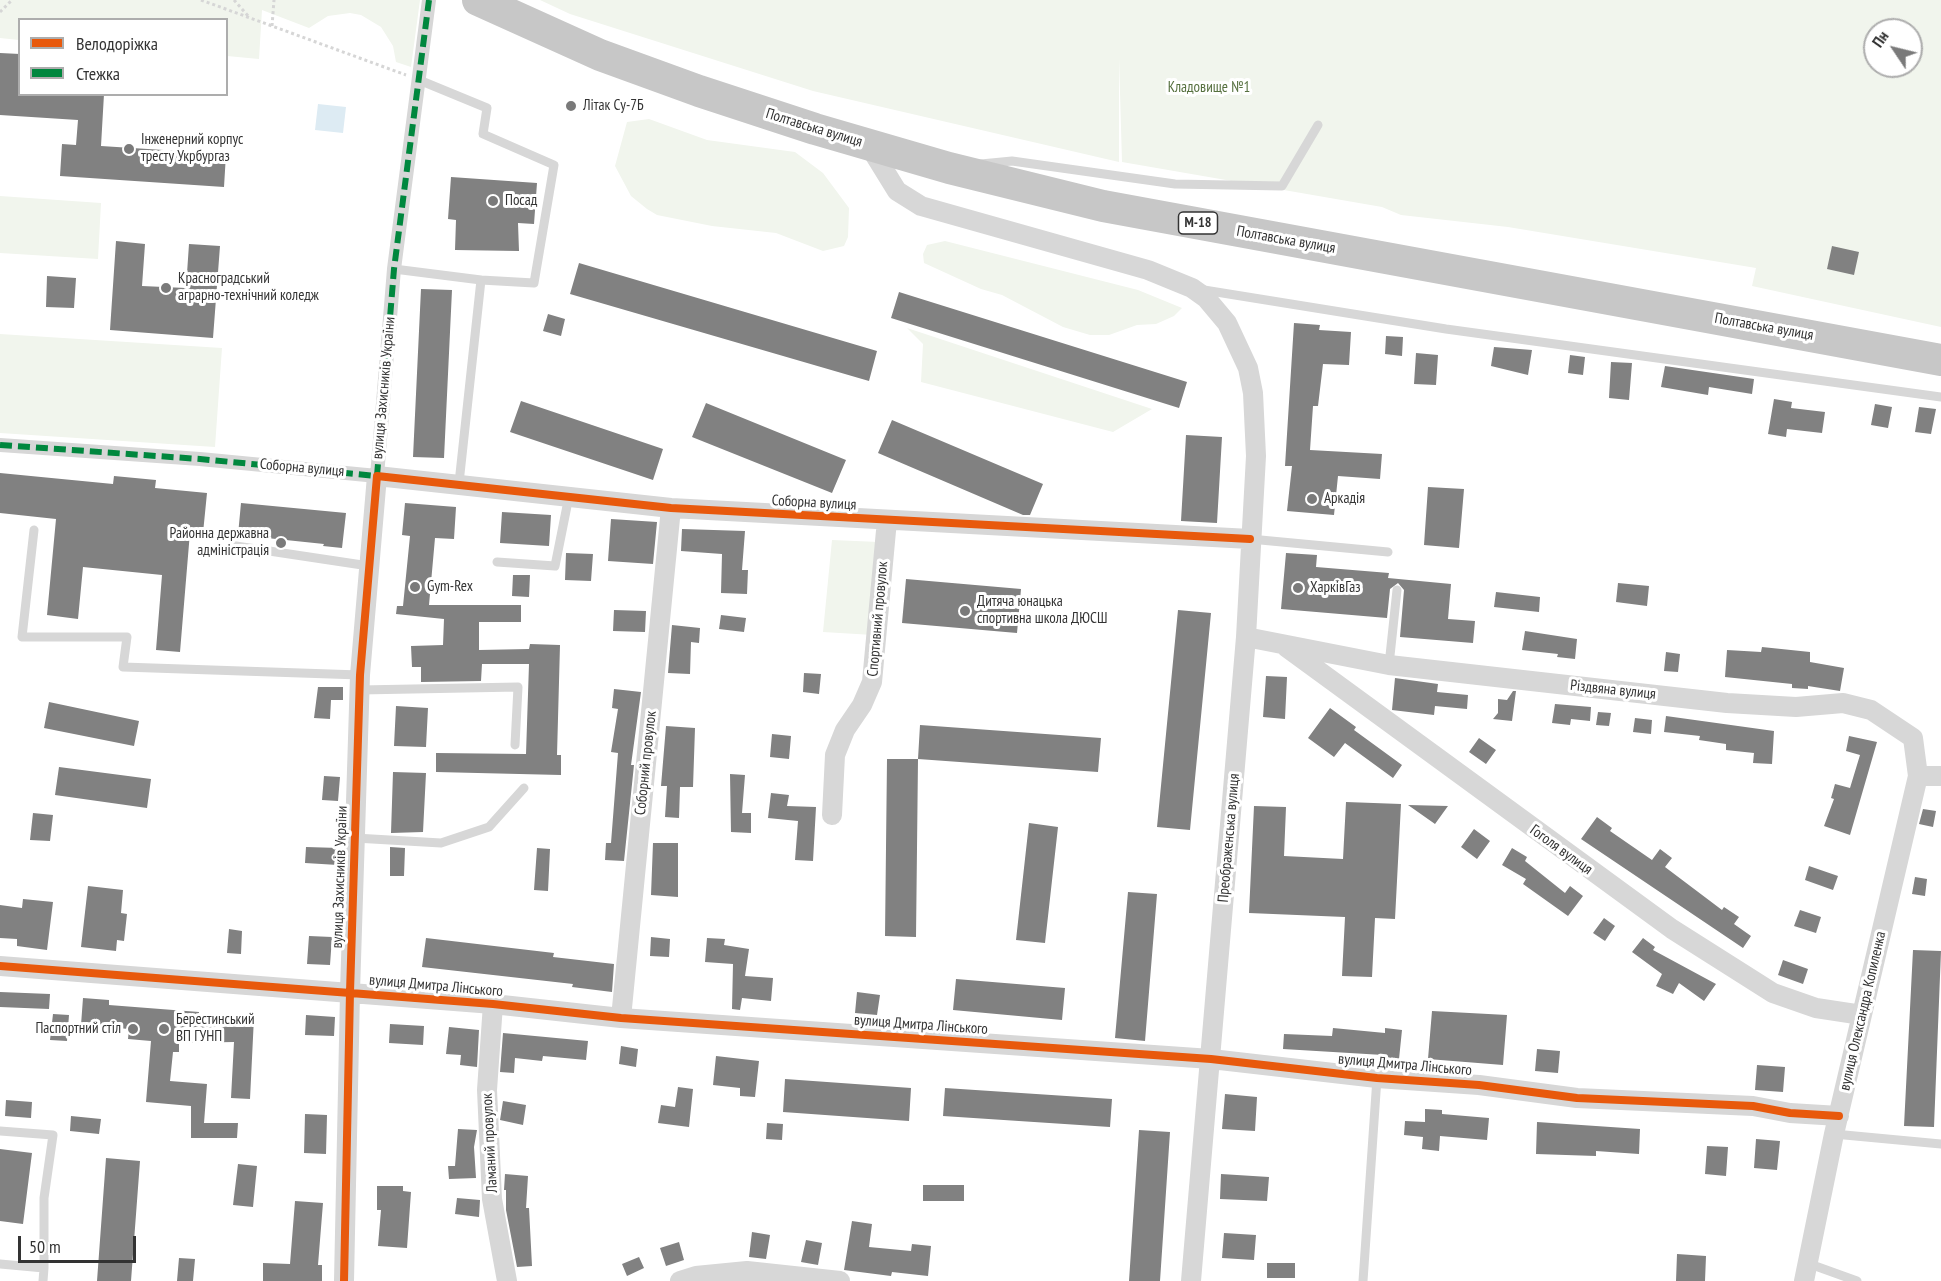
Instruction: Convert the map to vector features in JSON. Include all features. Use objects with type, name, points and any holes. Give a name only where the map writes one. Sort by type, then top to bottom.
[{"type":"highway","name":"Полтавська вулиця","points":[[478,0],[600,55],[677,83],[949,168],[1103,206],[1941,360]]},
{"type":"street","name":"вулиця Захисників України","points":[[344,1281],[360,683],[394,269],[429,0]]},
{"type":"street","name":"Преображенська вулиця","points":[[868,144],[897,191],[921,206],[1148,270],[1192,288],[1217,310],[1236,337],[1248,368],[1253,393],[1256,456],[1246,637],[1191,1281]]},
{"type":"street","name":"Соборна вулиця","points":[[0,445],[200,459],[459,483],[671,508],[1250,540]]},
{"type":"street","name":"Соборний провулок","points":[[621,1018],[671,508]]},
{"type":"street","name":"Спортивний провулок","points":[[832,815],[835,755],[845,730],[862,705],[872,682],[887,520]]},
{"type":"street","name":"Різдвяна вулиця","points":[[1246,637],[1389,665],[1727,703],[1796,707],[1843,703],[1871,710],[1912,738],[1918,776]]},
{"type":"street","name":"Гоголя вулиця","points":[[1280,643],[1672,929],[1773,993],[1816,1008],[1862,1015]]},
{"type":"street","name":"вулиця Олександра Копиленка","points":[[1806,1272],[1836,1125],[1918,776]]},
{"type":"street","points":[[1918,776],[1941,776]]},
{"type":"street","name":"вулиця Дмитра Лінського","points":[[0,966],[350,992],[621,1018],[1210,1059],[1377,1078],[1479,1085],[1578,1098],[1753,1106],[1836,1125]]},
{"type":"street","name":"Ламаний провулок","points":[[493,1004],[487,1090],[492,1199],[507,1281]]},
{"type":"street","points":[[680,1281],[696,1276],[747,1271],[840,1281]]},
{"type":"lane","points":[[394,269],[481,280],[534,283],[554,165],[483,134],[487,108],[419,80]]},
{"type":"lane","points":[[949,168],[1012,161],[1175,184],[1282,186],[1318,125]]},
{"type":"lane","points":[[459,483],[481,280]]},
{"type":"lane","points":[[1192,288],[1259,301],[1446,329],[1941,397]]},
{"type":"lane","points":[[497,562],[555,566],[569,496]]},
{"type":"lane","points":[[34,531],[22,637],[127,638],[123,667],[360,683],[518,687],[515,745]]},
{"type":"lane","points":[[1250,540],[1388,552]]},
{"type":"lane","points":[[236,546],[369,566]]},
{"type":"lane","points":[[1389,665],[1397,590]]},
{"type":"lane","points":[[355,838],[441,843],[489,827],[524,788]]},
{"type":"lane","points":[[1363,1281],[1377,1078]]},
{"type":"lane","points":[[1836,1125],[1941,1144]]},
{"type":"lane","points":[[0,1131],[53,1135],[44,1198],[43,1281]]},
{"type":"lane","points":[[0,1264],[44,1268]]},
{"type":"lane","points":[[1806,1272],[1857,1281]]},
{"type":"path","points":[[0,12],[12,0]]},
{"type":"path","points":[[201,0],[419,80]]},
{"type":"path","points":[[234,0],[250,18]]},
{"type":"path","points":[[272,26],[274,0]]},
{"type":"green space","points":[[0,0],[420,0],[411,67],[396,62],[393,46],[381,27],[361,15],[350,13],[328,16],[309,28],[262,10],[259,59],[228,56],[228,18],[18,18],[18,40],[0,38]]},
{"type":"green space","name":"Кладовище №1","points":[[540,0],[1941,0],[1941,327],[1752,286],[1756,268],[1508,227],[1401,215],[1382,207],[1122,162],[1119,58],[1119,162],[813,91],[570,14]]},
{"type":"green space","points":[[649,119],[707,140],[795,152],[823,173],[849,208],[848,237],[844,246],[823,251],[776,233],[712,226],[657,215],[647,209],[631,196],[615,166],[627,122]]},
{"type":"green space","points":[[0,196],[101,203],[98,259],[0,253]]},
{"type":"green space","points":[[945,241],[1138,290],[1182,308],[1174,316],[1156,324],[1137,325],[1109,335],[1090,335],[1063,327],[1002,295],[981,289],[924,263],[923,254],[927,245]]},
{"type":"green space","points":[[907,328],[1152,409],[1113,432],[921,382],[923,344]]},
{"type":"green space","points":[[0,334],[222,348],[215,447],[0,433]]},
{"type":"green space","points":[[832,540],[879,542],[873,635],[823,632]]},
{"type":"shaded area","points":[[318,104],[346,107],[343,133],[315,130]]},
{"type":"building","points":[[0,53],[18,54],[18,96],[104,96],[101,146],[226,154],[224,187],[60,176],[62,144],[76,145],[78,120],[0,115]]},
{"type":"building","name":"Посад","points":[[451,177],[537,183],[534,224],[518,223],[519,251],[455,250],[456,220],[448,219]]},
{"type":"building","name":"Красноградський аграрно-технічний коледж","points":[[116,241],[145,244],[142,286],[186,288],[189,244],[220,246],[213,338],[110,330]]},
{"type":"building","points":[[1832,246],[1859,252],[1854,275],[1827,269]]},
{"type":"building","points":[[579,263],[877,351],[869,381],[570,294]]},
{"type":"building","points":[[47,276],[76,278],[74,308],[46,307]]},
{"type":"building","points":[[421,289],[452,290],[444,458],[413,457]]},
{"type":"building","points":[[899,292],[1187,382],[1179,408],[891,318]]},
{"type":"building","points":[[548,314],[565,319],[561,336],[543,331]]},
{"type":"building","points":[[1294,323],[1320,325],[1319,330],[1351,332],[1349,365],[1323,364],[1318,406],[1313,406],[1310,450],[1382,454],[1380,479],[1338,476],[1334,515],[1287,511],[1292,466],[1285,466]]},
{"type":"building","points":[[1386,336],[1403,337],[1402,356],[1385,354]]},
{"type":"building","points":[[1494,347],[1532,350],[1528,375],[1491,366]]},
{"type":"building","points":[[1416,353],[1438,355],[1436,385],[1414,384]]},
{"type":"building","points":[[1570,355],[1585,357],[1583,375],[1568,373]]},
{"type":"building","points":[[1611,362],[1632,363],[1629,400],[1609,398]]},
{"type":"building","points":[[1665,366],[1754,379],[1752,394],[1709,387],[1708,395],[1661,387]]},
{"type":"building","points":[[1774,399],[1792,402],[1791,408],[1825,412],[1822,433],[1787,429],[1786,437],[1768,434]]},
{"type":"building","points":[[521,401],[663,449],[653,480],[510,432]]},
{"type":"building","points":[[706,403],[846,460],[832,493],[692,437]]},
{"type":"building","points":[[1875,404],[1892,407],[1888,428],[1871,425]]},
{"type":"building","points":[[1919,407],[1936,409],[1931,434],[1915,432]]},
{"type":"building","points":[[892,420],[1043,484],[1030,515],[1023,515],[878,453]]},
{"type":"building","points":[[1186,435],[1222,437],[1217,523],[1181,521]]},
{"type":"building","points":[[0,473],[113,484],[114,476],[156,480],[155,488],[207,493],[203,533],[190,532],[180,652],[156,650],[162,575],[83,567],[78,619],[47,615],[56,519],[0,513]]},
{"type":"building","points":[[1428,487],[1464,489],[1459,548],[1424,545]]},
{"type":"building","points":[[241,503],[346,513],[342,548],[238,535]]},
{"type":"building","points":[[405,503],[456,507],[454,539],[435,538],[429,605],[521,605],[521,622],[479,622],[479,650],[529,649],[530,644],[560,645],[557,755],[561,755],[561,775],[436,772],[436,753],[526,754],[529,664],[482,664],[481,681],[421,682],[421,667],[412,667],[411,646],[443,645],[444,619],[396,614],[397,606],[403,606],[410,536],[402,535]]},
{"type":"building","points":[[502,512],[551,515],[549,546],[500,543]]},
{"type":"building","points":[[611,519],[657,522],[653,564],[608,561]]},
{"type":"building","points":[[682,529],[745,531],[742,570],[748,570],[747,594],[721,593],[722,554],[681,551]]},
{"type":"building","points":[[566,553],[593,554],[591,581],[565,580]]},
{"type":"building","points":[[1286,553],[1317,555],[1316,567],[1389,573],[1388,578],[1451,584],[1448,619],[1475,621],[1473,643],[1400,637],[1404,590],[1398,583],[1390,589],[1387,618],[1281,609]]},
{"type":"building","points":[[513,575],[530,575],[529,597],[512,596]]},
{"type":"building","points":[[906,579],[1021,589],[1017,633],[902,623]]},
{"type":"building","points":[[1618,583],[1649,586],[1647,606],[1616,602]]},
{"type":"building","points":[[1496,592],[1540,597],[1539,612],[1494,607]]},
{"type":"building","points":[[614,610],[646,611],[645,632],[613,631]]},
{"type":"building","points":[[1178,610],[1211,613],[1190,830],[1157,827]]},
{"type":"building","points":[[721,615],[746,618],[744,632],[719,629]]},
{"type":"building","points":[[672,625],[700,628],[699,643],[691,642],[690,674],[668,673]]},
{"type":"building","points":[[1525,631],[1577,639],[1575,659],[1557,657],[1558,654],[1522,650]]},
{"type":"building","points":[[1762,647],[1810,652],[1810,662],[1844,668],[1840,691],[1808,686],[1808,689],[1792,688],[1792,684],[1725,677],[1727,650],[1761,652]]},
{"type":"building","points":[[1666,652],[1680,654],[1678,672],[1664,671]]},
{"type":"building","points":[[804,673],[821,674],[819,694],[803,692]]},
{"type":"building","points":[[1266,676],[1287,677],[1285,719],[1263,717]]},
{"type":"building","points":[[1395,678],[1438,684],[1437,692],[1468,695],[1467,709],[1435,706],[1434,715],[1392,710]]},
{"type":"building","points":[[318,687],[343,687],[343,700],[331,700],[330,719],[314,718]]},
{"type":"building","points":[[614,689],[641,692],[631,765],[634,765],[624,861],[605,860],[606,843],[611,843],[618,753],[611,752],[618,709],[612,708]]},
{"type":"building","points":[[1513,691],[1516,691],[1512,721],[1493,719],[1498,713],[1498,699],[1507,700]]},
{"type":"building","points":[[49,702],[139,721],[134,746],[44,728]]},
{"type":"building","points":[[1555,704],[1591,707],[1590,721],[1571,719],[1570,725],[1552,723]]},
{"type":"building","points":[[396,706],[428,708],[426,747],[394,746]]},
{"type":"building","points":[[1330,708],[1356,727],[1354,730],[1402,765],[1393,778],[1345,743],[1334,757],[1308,738]]},
{"type":"building","points":[[1598,712],[1611,713],[1609,726],[1596,725]]},
{"type":"building","points":[[1666,716],[1774,731],[1772,764],[1753,763],[1754,753],[1726,750],[1726,744],[1699,740],[1700,736],[1664,732]]},
{"type":"building","points":[[1635,718],[1652,720],[1651,734],[1633,732]]},
{"type":"building","points":[[920,725],[1101,738],[1098,772],[918,759]]},
{"type":"building","points":[[666,726],[695,728],[693,787],[680,787],[679,818],[665,817],[667,786],[661,786]]},
{"type":"building","points":[[772,734],[791,736],[789,759],[770,757]]},
{"type":"building","points":[[1849,736],[1877,742],[1850,835],[1824,826],[1834,799],[1831,798],[1835,784],[1850,788],[1860,755],[1846,751]]},
{"type":"building","points":[[1479,738],[1496,750],[1486,764],[1469,752]]},
{"type":"building","points":[[887,759],[918,759],[916,937],[885,936]]},
{"type":"building","points":[[59,767],[151,779],[147,808],[55,795]]},
{"type":"building","points":[[393,772],[426,773],[423,832],[391,833]]},
{"type":"building","points":[[730,774],[745,775],[742,813],[751,813],[751,833],[731,832]]},
{"type":"building","points":[[324,776],[340,777],[338,801],[322,800]]},
{"type":"building","points":[[771,793],[789,795],[787,806],[816,807],[813,861],[795,860],[798,821],[768,818]]},
{"type":"building","points":[[1346,802],[1401,804],[1395,919],[1375,918],[1372,977],[1342,976],[1345,917],[1249,913],[1254,806],[1286,807],[1284,856],[1343,859]]},
{"type":"building","points":[[1408,805],[1448,806],[1435,824]]},
{"type":"building","points":[[1923,809],[1936,811],[1933,827],[1919,824]]},
{"type":"building","points":[[33,813],[53,815],[50,841],[30,840]]},
{"type":"building","points":[[1597,817],[1612,828],[1610,831],[1652,860],[1660,849],[1672,858],[1665,867],[1722,910],[1724,907],[1739,917],[1734,924],[1751,936],[1743,948],[1581,839]]},
{"type":"building","points":[[1029,823],[1058,827],[1045,943],[1016,940]]},
{"type":"building","points":[[1474,829],[1490,841],[1477,859],[1461,847]]},
{"type":"building","points":[[653,843],[678,843],[678,897],[651,895]]},
{"type":"building","points":[[306,847],[339,848],[338,865],[305,863]]},
{"type":"building","points":[[390,847],[405,848],[404,876],[390,876]]},
{"type":"building","points":[[537,848],[550,849],[548,891],[534,890]]},
{"type":"building","points":[[1512,848],[1527,857],[1525,861],[1565,893],[1570,886],[1583,896],[1568,916],[1523,884],[1526,879],[1502,865]]},
{"type":"building","points":[[1809,866],[1838,876],[1833,890],[1805,880]]},
{"type":"building","points":[[1915,877],[1927,879],[1925,896],[1912,894]]},
{"type":"building","points":[[88,886],[123,890],[121,913],[127,914],[124,941],[117,940],[116,951],[81,947]]},
{"type":"building","points":[[1128,892],[1157,894],[1145,1041],[1115,1038]]},
{"type":"building","points":[[23,899],[53,902],[47,950],[17,946],[17,939],[0,938],[0,905],[22,908]]},
{"type":"building","points":[[1800,910],[1821,917],[1816,933],[1794,926]]},
{"type":"building","points":[[1604,918],[1615,926],[1605,941],[1593,933]]},
{"type":"building","points":[[229,929],[242,931],[241,954],[227,953]]},
{"type":"building","points":[[309,936],[332,937],[330,965],[307,964]]},
{"type":"building","points":[[651,937],[670,939],[669,957],[650,956]]},
{"type":"building","points":[[426,938],[554,953],[553,957],[614,964],[612,992],[572,987],[573,984],[422,967]]},
{"type":"building","points":[[707,938],[725,939],[724,945],[749,949],[745,976],[773,978],[771,1001],[742,998],[740,1010],[732,1009],[733,964],[705,962]]},
{"type":"building","points":[[1643,938],[1655,947],[1653,950],[1716,984],[1704,1001],[1679,983],[1673,994],[1656,986],[1662,974],[1632,952]]},
{"type":"building","points":[[1913,950],[1941,951],[1934,1127],[1904,1126]]},
{"type":"building","points":[[1783,960],[1808,969],[1803,984],[1778,975]]},
{"type":"building","points":[[956,979],[1065,988],[1062,1020],[953,1010]]},
{"type":"building","points":[[0,992],[50,994],[49,1009],[0,1007]]},
{"type":"building","points":[[857,992],[880,995],[877,1015],[855,1013]]},
{"type":"building","points":[[83,998],[109,1000],[109,1005],[199,1012],[199,1015],[254,1017],[250,1099],[231,1098],[234,1042],[179,1043],[179,1052],[173,1052],[170,1081],[207,1084],[204,1123],[238,1123],[237,1138],[191,1138],[191,1106],[146,1102],[151,1041],[128,1039],[129,1029],[81,1025]]},
{"type":"building","points":[[1432,1011],[1507,1015],[1503,1065],[1428,1059]]},
{"type":"building","points":[[53,1014],[69,1015],[67,1041],[50,1040]]},
{"type":"building","points":[[306,1015],[335,1017],[334,1036],[305,1035]]},
{"type":"building","points":[[390,1024],[424,1026],[423,1045],[389,1043]]},
{"type":"building","points":[[449,1027],[479,1030],[477,1067],[460,1065],[461,1055],[446,1054]]},
{"type":"building","points":[[1333,1028],[1385,1033],[1385,1028],[1402,1030],[1399,1059],[1383,1058],[1383,1055],[1283,1049],[1284,1034],[1332,1036]]},
{"type":"building","points":[[503,1033],[588,1041],[586,1060],[543,1056],[542,1061],[515,1058],[514,1073],[500,1072]]},
{"type":"building","points":[[621,1046],[638,1049],[636,1067],[619,1064]]},
{"type":"building","points":[[1537,1049],[1560,1051],[1558,1073],[1535,1071]]},
{"type":"building","points":[[716,1056],[759,1061],[755,1097],[740,1096],[740,1088],[713,1085]]},
{"type":"building","points":[[1757,1065],[1785,1067],[1783,1092],[1755,1090]]},
{"type":"building","points":[[785,1079],[911,1088],[909,1121],[783,1112]]},
{"type":"building","points":[[678,1087],[693,1089],[689,1127],[658,1123],[661,1105],[675,1107]]},
{"type":"building","points":[[945,1088],[1112,1099],[1110,1127],[943,1116]]},
{"type":"building","points":[[1225,1094],[1257,1097],[1255,1131],[1222,1129]]},
{"type":"building","points":[[6,1100],[32,1102],[31,1118],[5,1116]]},
{"type":"building","points":[[503,1101],[526,1105],[523,1125],[500,1120]]},
{"type":"building","points":[[1425,1109],[1442,1110],[1442,1114],[1489,1118],[1487,1140],[1440,1136],[1439,1151],[1422,1149],[1423,1137],[1404,1135],[1405,1121],[1425,1122]]},
{"type":"building","points":[[305,1114],[327,1115],[326,1154],[304,1153]]},
{"type":"building","points":[[71,1116],[101,1119],[99,1134],[70,1131]]},
{"type":"building","points":[[1537,1122],[1640,1129],[1639,1154],[1596,1151],[1596,1156],[1536,1154]]},
{"type":"building","points":[[767,1123],[783,1124],[782,1140],[766,1139]]},
{"type":"building","points":[[458,1129],[477,1130],[474,1147],[476,1178],[449,1179],[448,1166],[455,1166]]},
{"type":"building","points":[[1139,1130],[1170,1132],[1160,1281],[1129,1281]]},
{"type":"building","points":[[1756,1139],[1780,1141],[1777,1170],[1754,1168]]},
{"type":"building","points":[[1707,1146],[1728,1147],[1726,1176],[1705,1174]]},
{"type":"building","points":[[0,1149],[32,1153],[23,1224],[0,1221]]},
{"type":"building","points":[[106,1158],[140,1161],[131,1281],[97,1281]]},
{"type":"building","points":[[238,1164],[257,1166],[253,1207],[233,1205]]},
{"type":"building","points":[[505,1174],[528,1176],[526,1208],[529,1208],[532,1266],[517,1267],[506,1210]]},
{"type":"building","points":[[1221,1174],[1269,1177],[1267,1201],[1220,1199]]},
{"type":"building","points":[[923,1185],[964,1185],[964,1201],[923,1201]]},
{"type":"building","points":[[377,1186],[403,1186],[403,1191],[411,1192],[407,1248],[378,1246],[381,1210],[377,1210]]},
{"type":"building","points":[[457,1198],[480,1200],[479,1217],[455,1214]]},
{"type":"building","points":[[295,1201],[323,1203],[318,1265],[322,1265],[322,1281],[263,1281],[263,1263],[290,1264]]},
{"type":"building","points":[[852,1221],[872,1224],[869,1247],[911,1251],[912,1244],[931,1246],[928,1276],[892,1272],[891,1276],[844,1270]]},
{"type":"building","points":[[752,1232],[770,1235],[766,1259],[749,1257]]},
{"type":"building","points":[[1224,1233],[1256,1235],[1254,1260],[1222,1258]]},
{"type":"building","points":[[806,1240],[822,1243],[818,1265],[801,1262]]},
{"type":"building","points":[[679,1242],[684,1260],[666,1266],[660,1248]]},
{"type":"building","points":[[1677,1254],[1706,1256],[1705,1281],[1676,1281]]},
{"type":"building","points":[[639,1257],[644,1268],[627,1276],[622,1264]]},
{"type":"building","points":[[179,1258],[195,1259],[193,1281],[177,1281]]},
{"type":"building","points":[[1267,1263],[1295,1263],[1295,1278],[1267,1278]]},
{"type":"marked path","points":[[0,445],[200,459],[377,476],[394,269],[429,0]]},
{"type":"cycle path","points":[[344,1281],[360,675],[377,476],[671,508],[1250,539]]},
{"type":"cycle path","points":[[0,966],[493,1004],[621,1018],[1211,1059],[1377,1078],[1479,1085],[1577,1098],[1753,1106],[1790,1113],[1839,1116]]},
{"type":"place","name":"Літак Су-7Б","points":[[571,106]]},
{"type":"place","name":"Інженерний корпус тресту Укрбургаз","points":[[129,149]]},
{"type":"place","name":"Посад","points":[[493,201]]},
{"type":"place","name":"Красноградський аграрно-технічний коледж","points":[[166,288]]},
{"type":"place","name":"Аркадія","points":[[1312,499]]},
{"type":"place","name":"Районна державна адміністрація","points":[[281,543]]},
{"type":"place","name":"Gym-Rex","points":[[415,587]]},
{"type":"place","name":"ХарківГаз","points":[[1298,588]]},
{"type":"place","name":"Дитяча юнацька спортивна школа ДЮСШ","points":[[965,611]]},
{"type":"place","name":"Паспортний стіл","points":[[133,1029]]},
{"type":"place","name":"Берестинський ВП ГУНП","points":[[164,1029]]}]
